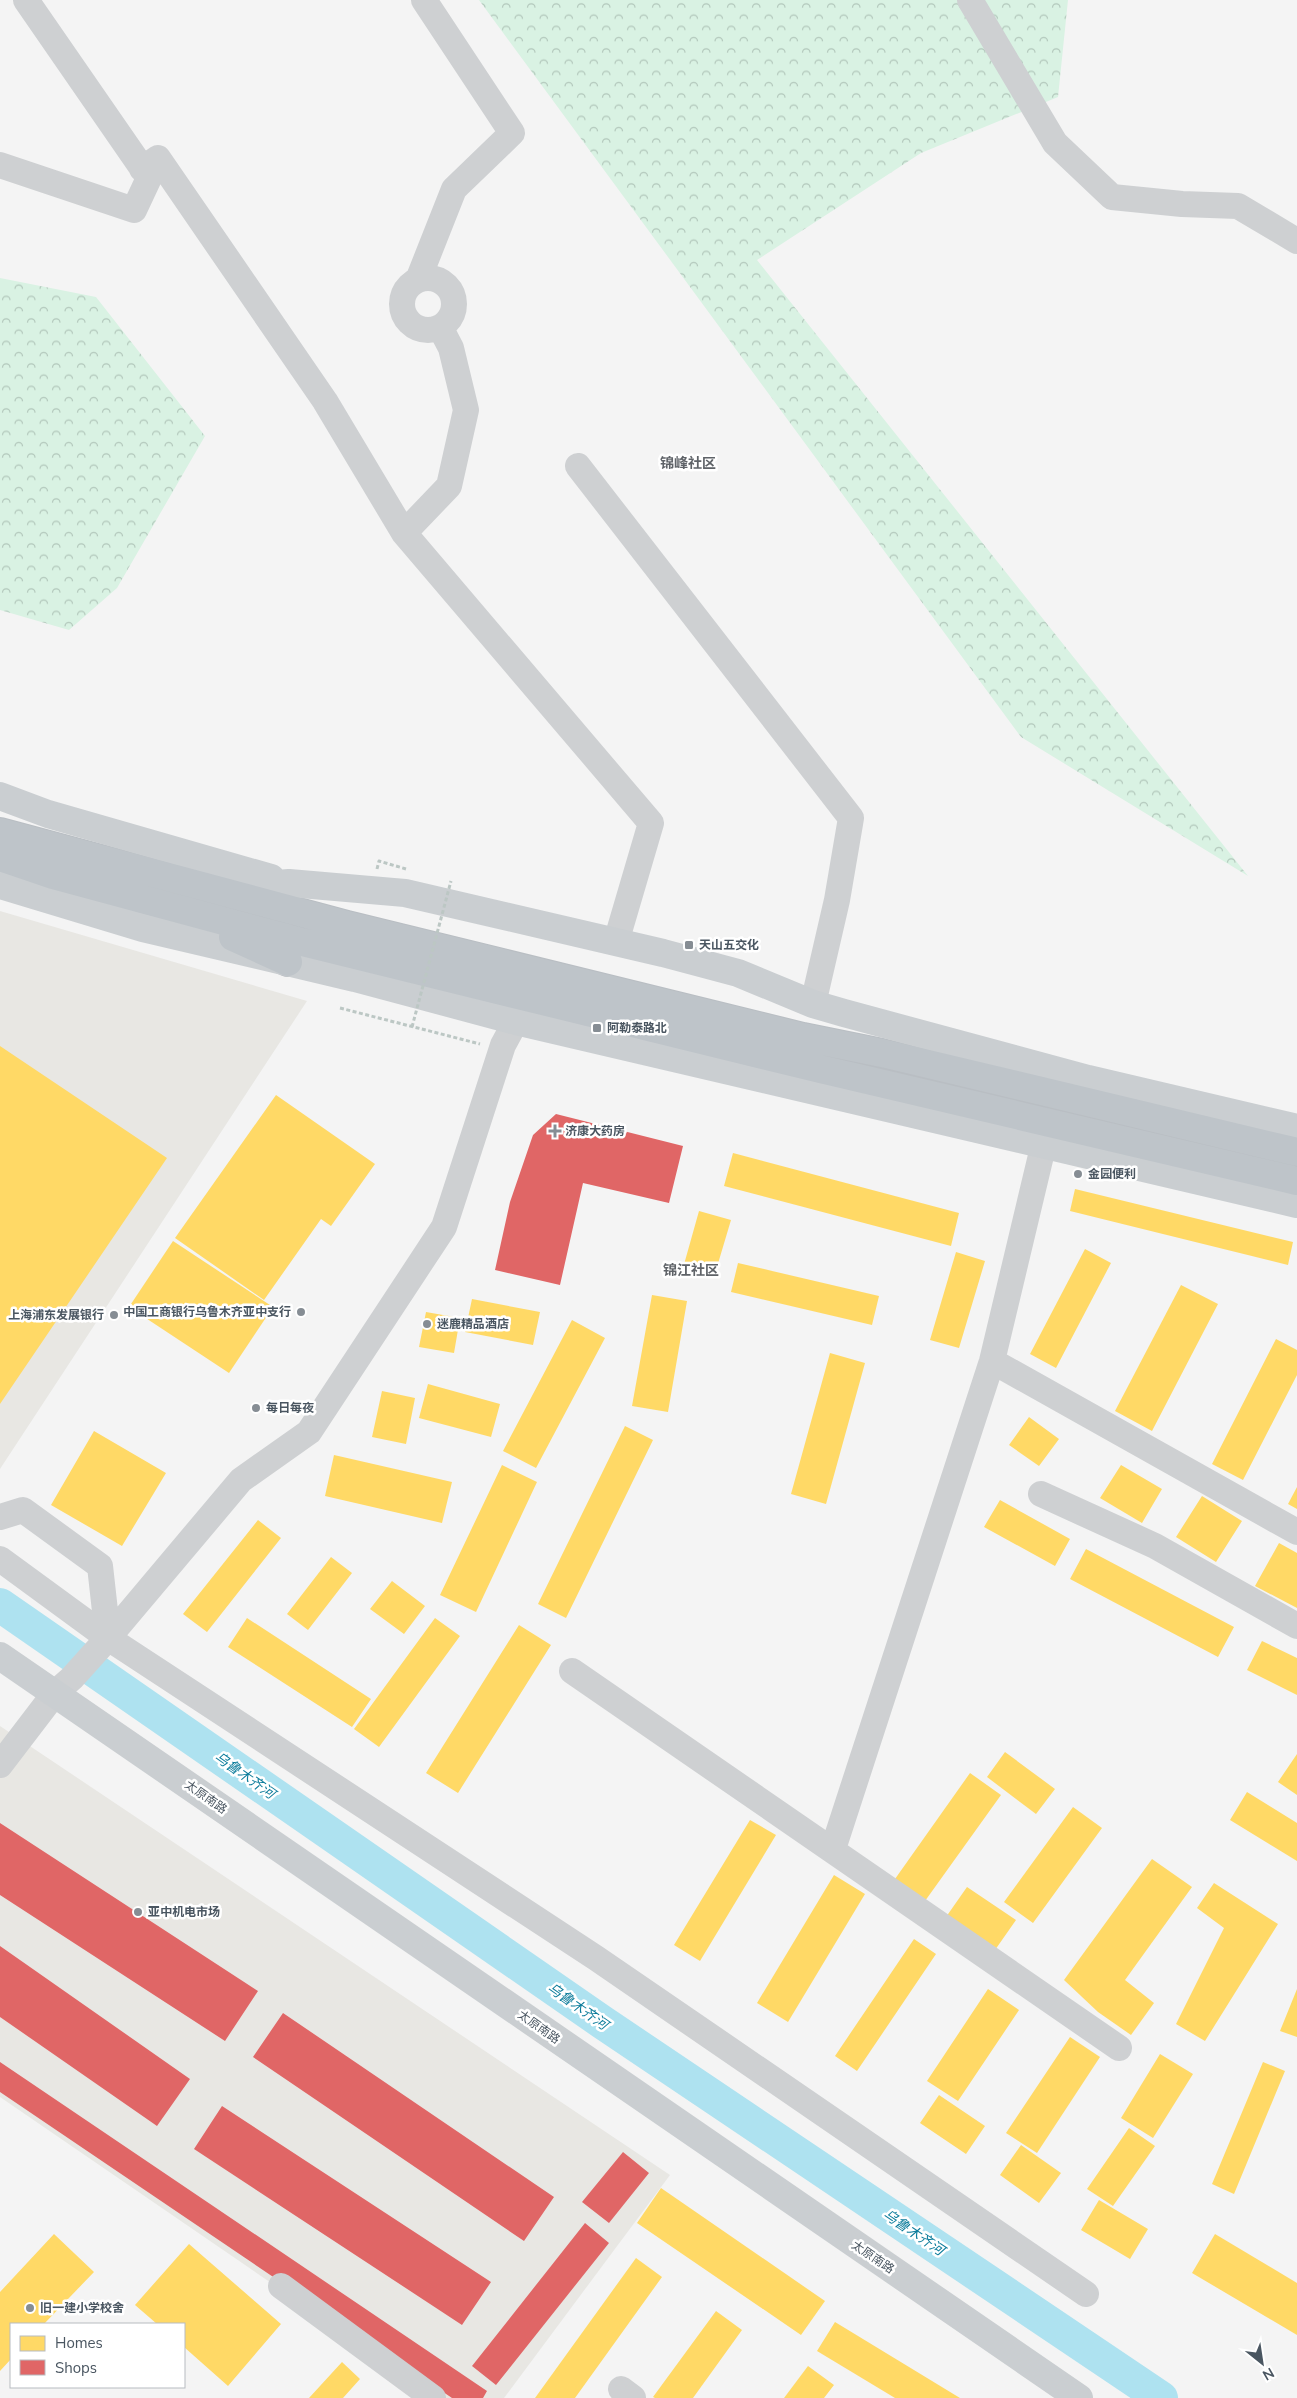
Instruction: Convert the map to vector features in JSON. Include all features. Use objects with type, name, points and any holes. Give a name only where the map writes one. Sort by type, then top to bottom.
[{"type":"highway","points":[[0,832],[210,889],[794,1035],[882,1053],[1297,1152]]},
{"type":"highway","points":[[0,857],[53,875],[298,941],[820,1068],[1297,1181]]},
{"type":"highway","points":[[166,906],[288,962]]},
{"type":"main road","points":[[0,796],[57,817],[289,883]]},
{"type":"main road","points":[[210,889],[289,883],[405,893],[616,942],[738,973],[813,1004],[1088,1079],[1297,1128]]},
{"type":"main road","points":[[0,885],[143,928],[288,962],[516,1022],[1044,1143],[1297,1204]]},
{"type":"main road","name":"太原南路","points":[[0,1656],[57,1693],[1079,2398]]},
{"type":"main road","points":[[0,1676],[57,1693],[1052,2398]]},
{"type":"street","points":[[0,165],[134,210],[149,178],[26,0]]},
{"type":"street","points":[[418,280],[436,278],[450,289],[455,306],[452,315],[440,327],[432,330],[416,327],[405,315],[402,307],[406,291],[418,280],[454,189],[512,133],[424,0]]},
{"type":"street","points":[[970,0],[1055,143],[1112,197],[1182,204],[1238,206],[1297,241]]},
{"type":"street","points":[[142,169],[158,158],[325,401],[404,533],[651,823],[616,942]]},
{"type":"street","points":[[404,533],[449,486],[466,410],[451,348],[440,327]]},
{"type":"street","points":[[578,466],[851,818],[837,900],[813,1004]]},
{"type":"street","points":[[0,1765],[57,1693],[104,1641],[241,1480],[309,1432],[444,1226],[503,1045],[516,1022]]},
{"type":"street","points":[[833,1848],[992,1361],[1044,1143]]},
{"type":"street","points":[[992,1361],[1297,1532]]},
{"type":"street","points":[[1041,1494],[1154,1546],[1297,1626]]},
{"type":"street","points":[[0,1518],[23,1510],[100,1566],[104,1641]]},
{"type":"street","points":[[0,1559],[104,1641],[596,1958],[1086,2294]]},
{"type":"street","points":[[572,1671],[833,1848],[1119,2048]]},
{"type":"street","points":[[281,2286],[433,2398]]},
{"type":"path","points":[[412,1027],[451,881]]},
{"type":"path","points":[[340,1008],[472,1043]]},
{"type":"shaded area","points":[[0,911],[307,1001],[0,1469]]},
{"type":"shaded area","name":"亚中机电市场","points":[[0,1726],[670,2175],[504,2398],[439,2398],[0,2097]]},
{"type":"green space","points":[[479,0],[1068,0],[1058,97],[921,153],[757,260],[1248,876],[1021,737]]},
{"type":"green space","points":[[0,278],[96,297],[205,436],[117,588],[69,630],[0,610]]},
{"type":"building: Homes","points":[[0,1046],[167,1158],[0,1404]]},
{"type":"building: Homes","points":[[276,1095],[375,1164],[331,1226],[321,1219],[264,1300],[175,1238]]},
{"type":"building: Homes","points":[[733,1153],[959,1213],[951,1246],[724,1186]]},
{"type":"building: Homes","points":[[1075,1189],[1293,1242],[1288,1265],[1070,1211]]},
{"type":"building: Homes","points":[[699,1211],[731,1220],[714,1277],[683,1268]]},
{"type":"building: Homes","points":[[173,1241],[273,1307],[229,1373],[129,1307]]},
{"type":"building: Homes","points":[[1085,1249],[1111,1263],[1056,1368],[1030,1354]]},
{"type":"building: Homes","points":[[956,1252],[985,1261],[959,1348],[930,1340]]},
{"type":"building: Homes","points":[[738,1263],[879,1296],[872,1325],[731,1292]]},
{"type":"building: Homes","points":[[1181,1285],[1218,1304],[1152,1431],[1115,1411]]},
{"type":"building: Homes","points":[[652,1295],[687,1301],[668,1412],[632,1406]]},
{"type":"building: Homes","points":[[472,1299],[540,1312],[533,1345],[465,1332]]},
{"type":"building: Homes","points":[[426,1312],[460,1318],[454,1353],[419,1347]]},
{"type":"building: Homes","points":[[572,1320],[605,1338],[536,1468],[503,1451]]},
{"type":"building: Homes","points":[[1276,1339],[1297,1350],[1297,1375],[1243,1480],[1212,1464]]},
{"type":"building: Homes","points":[[830,1353],[865,1363],[826,1504],[791,1494]]},
{"type":"building: Homes","points":[[428,1384],[500,1404],[491,1437],[419,1418]]},
{"type":"building: Homes","points":[[382,1391],[415,1398],[406,1444],[372,1437]]},
{"type":"building: Homes","points":[[1029,1417],[1059,1439],[1039,1466],[1009,1445]]},
{"type":"building: Homes","points":[[625,1426],[653,1440],[566,1618],[538,1604]]},
{"type":"building: Homes","points":[[94,1431],[166,1473],[122,1546],[51,1505]]},
{"type":"building: Homes","points":[[334,1455],[452,1482],[442,1523],[325,1496]]},
{"type":"building: Homes","points":[[502,1465],[537,1482],[476,1612],[440,1595]]},
{"type":"building: Homes","points":[[1121,1465],[1162,1489],[1142,1523],[1100,1498]]},
{"type":"building: Homes","points":[[1297,1487],[1297,1509],[1288,1504]]},
{"type":"building: Homes","points":[[1202,1496],[1242,1521],[1216,1562],[1176,1537]]},
{"type":"building: Homes","points":[[1000,1500],[1070,1539],[1055,1566],[984,1527]]},
{"type":"building: Homes","points":[[258,1520],[281,1538],[207,1632],[183,1614]]},
{"type":"building: Homes","points":[[1279,1543],[1297,1553],[1297,1608],[1255,1586]]},
{"type":"building: Homes","points":[[1086,1549],[1234,1627],[1218,1657],[1070,1579]]},
{"type":"building: Homes","points":[[331,1557],[352,1573],[308,1630],[287,1614]]},
{"type":"building: Homes","points":[[392,1581],[425,1606],[404,1634],[370,1609]]},
{"type":"building: Homes","points":[[247,1618],[371,1699],[352,1727],[228,1647]]},
{"type":"building: Homes","points":[[435,1618],[460,1636],[379,1747],[354,1729]]},
{"type":"building: Homes","points":[[519,1625],[551,1645],[458,1793],[426,1773]]},
{"type":"building: Homes","points":[[1262,1641],[1297,1658],[1297,1695],[1247,1670]]},
{"type":"building: Homes","points":[[1005,1752],[1055,1789],[1036,1814],[987,1777]]},
{"type":"building: Homes","points":[[1297,1754],[1297,1795],[1278,1782]]},
{"type":"building: Homes","points":[[970,1773],[1001,1795],[925,1901],[895,1879]]},
{"type":"building: Homes","points":[[1247,1792],[1297,1823],[1297,1861],[1230,1820]]},
{"type":"building: Homes","points":[[1073,1807],[1102,1828],[1033,1923],[1004,1902]]},
{"type":"building: Homes","points":[[750,1820],[776,1835],[700,1961],[674,1945]]},
{"type":"building: Homes","points":[[1152,1859],[1192,1887],[1125,1980],[1154,2003],[1131,2035],[1098,2012],[1064,1980]]},
{"type":"building: Homes","points":[[834,1875],[865,1894],[788,2022],[757,2003]]},
{"type":"building: Homes","points":[[1214,1883],[1278,1924],[1205,2041],[1176,2024],[1224,1928],[1197,1908]]},
{"type":"building: Homes","points":[[967,1887],[1016,1920],[995,1950],[946,1917]]},
{"type":"building: Homes","points":[[914,1939],[936,1954],[857,2071],[835,2056]]},
{"type":"building: Homes","points":[[988,1989],[1019,2010],[958,2101],[927,2081]]},
{"type":"building: Homes","points":[[1297,1989],[1297,2037],[1280,2031]]},
{"type":"building: Homes","points":[[1070,2037],[1100,2057],[1037,2153],[1006,2133]]},
{"type":"building: Homes","points":[[1160,2054],[1193,2074],[1153,2138],[1121,2118]]},
{"type":"building: Homes","points":[[1263,2062],[1285,2071],[1234,2194],[1212,2184]]},
{"type":"building: Homes","points":[[939,2095],[985,2126],[966,2154],[920,2123]]},
{"type":"building: Homes","points":[[1129,2128],[1155,2146],[1113,2206],[1087,2189]]},
{"type":"building: Homes","points":[[1021,2145],[1061,2173],[1039,2203],[1000,2175]]},
{"type":"building: Homes","points":[[661,2188],[825,2301],[801,2335],[637,2223]]},
{"type":"building: Homes","points":[[1099,2200],[1148,2229],[1130,2259],[1081,2230]]},
{"type":"building: Homes","name":"旧一建小学校舍","points":[[54,2234],[94,2272],[45,2323],[10,2323],[10,2360],[0,2371],[0,2292]]},
{"type":"building: Homes","points":[[1215,2234],[1297,2283],[1297,2335],[1192,2273]]},
{"type":"building: Homes","points":[[189,2244],[281,2324],[228,2386],[185,2348],[185,2323],[156,2323],[135,2305]]},
{"type":"building: Homes","points":[[636,2258],[662,2277],[575,2398],[535,2398]]},
{"type":"building: Homes","points":[[716,2311],[742,2330],[693,2398],[653,2397]]},
{"type":"building: Homes","points":[[835,2322],[960,2398],[895,2398],[817,2351]]},
{"type":"building: Homes","points":[[342,2362],[360,2379],[343,2398],[309,2398]]},
{"type":"building: Homes","points":[[808,2366],[834,2385],[824,2398],[784,2398]]},
{"type":"building: Shops","points":[[556,1114],[683,1146],[669,1203],[583,1183],[560,1285],[495,1270],[510,1202],[533,1135]]},
{"type":"building: Shops","points":[[0,1823],[258,1991],[225,2041],[0,1895]]},
{"type":"building: Shops","points":[[0,1946],[190,2079],[157,2126],[0,2017]]},
{"type":"building: Shops","points":[[283,2013],[554,2197],[524,2241],[253,2057]]},
{"type":"building: Shops","points":[[0,2062],[487,2391],[483,2398],[452,2398],[0,2092]]},
{"type":"building: Shops","points":[[222,2106],[491,2282],[462,2325],[194,2149]]},
{"type":"building: Shops","points":[[623,2152],[649,2173],[609,2223],[582,2202]]},
{"type":"building: Shops","points":[[585,2223],[609,2243],[496,2385],[472,2366]]},
{"type":"waterway","name":"乌鲁木齐河","points":[[0,1605],[602,2022],[1161,2398]]},
{"type":"place","name":"天山五交化","points":[[689,945]]},
{"type":"place","name":"阿勒泰路北","points":[[597,1028]]},
{"type":"place","name":"济康大药房","points":[[555,1131]]},
{"type":"place","name":"金园便利","points":[[1078,1174]]},
{"type":"place","name":"中国工商银行乌鲁木齐亚中支行","points":[[301,1312]]},
{"type":"place","name":"上海浦东发展银行","points":[[114,1315]]},
{"type":"place","name":"迷鹿精品酒店","points":[[427,1324]]},
{"type":"place","name":"每日每夜","points":[[256,1408]]},
{"type":"place","name":"亚中机电市场","points":[[138,1912]]},
{"type":"place","name":"旧一建小学校舍","points":[[30,2308]]},
{"type":"district","name":"锦峰社区","points":[[688,463]]},
{"type":"district","name":"锦江社区","points":[[691,1270]]}]
